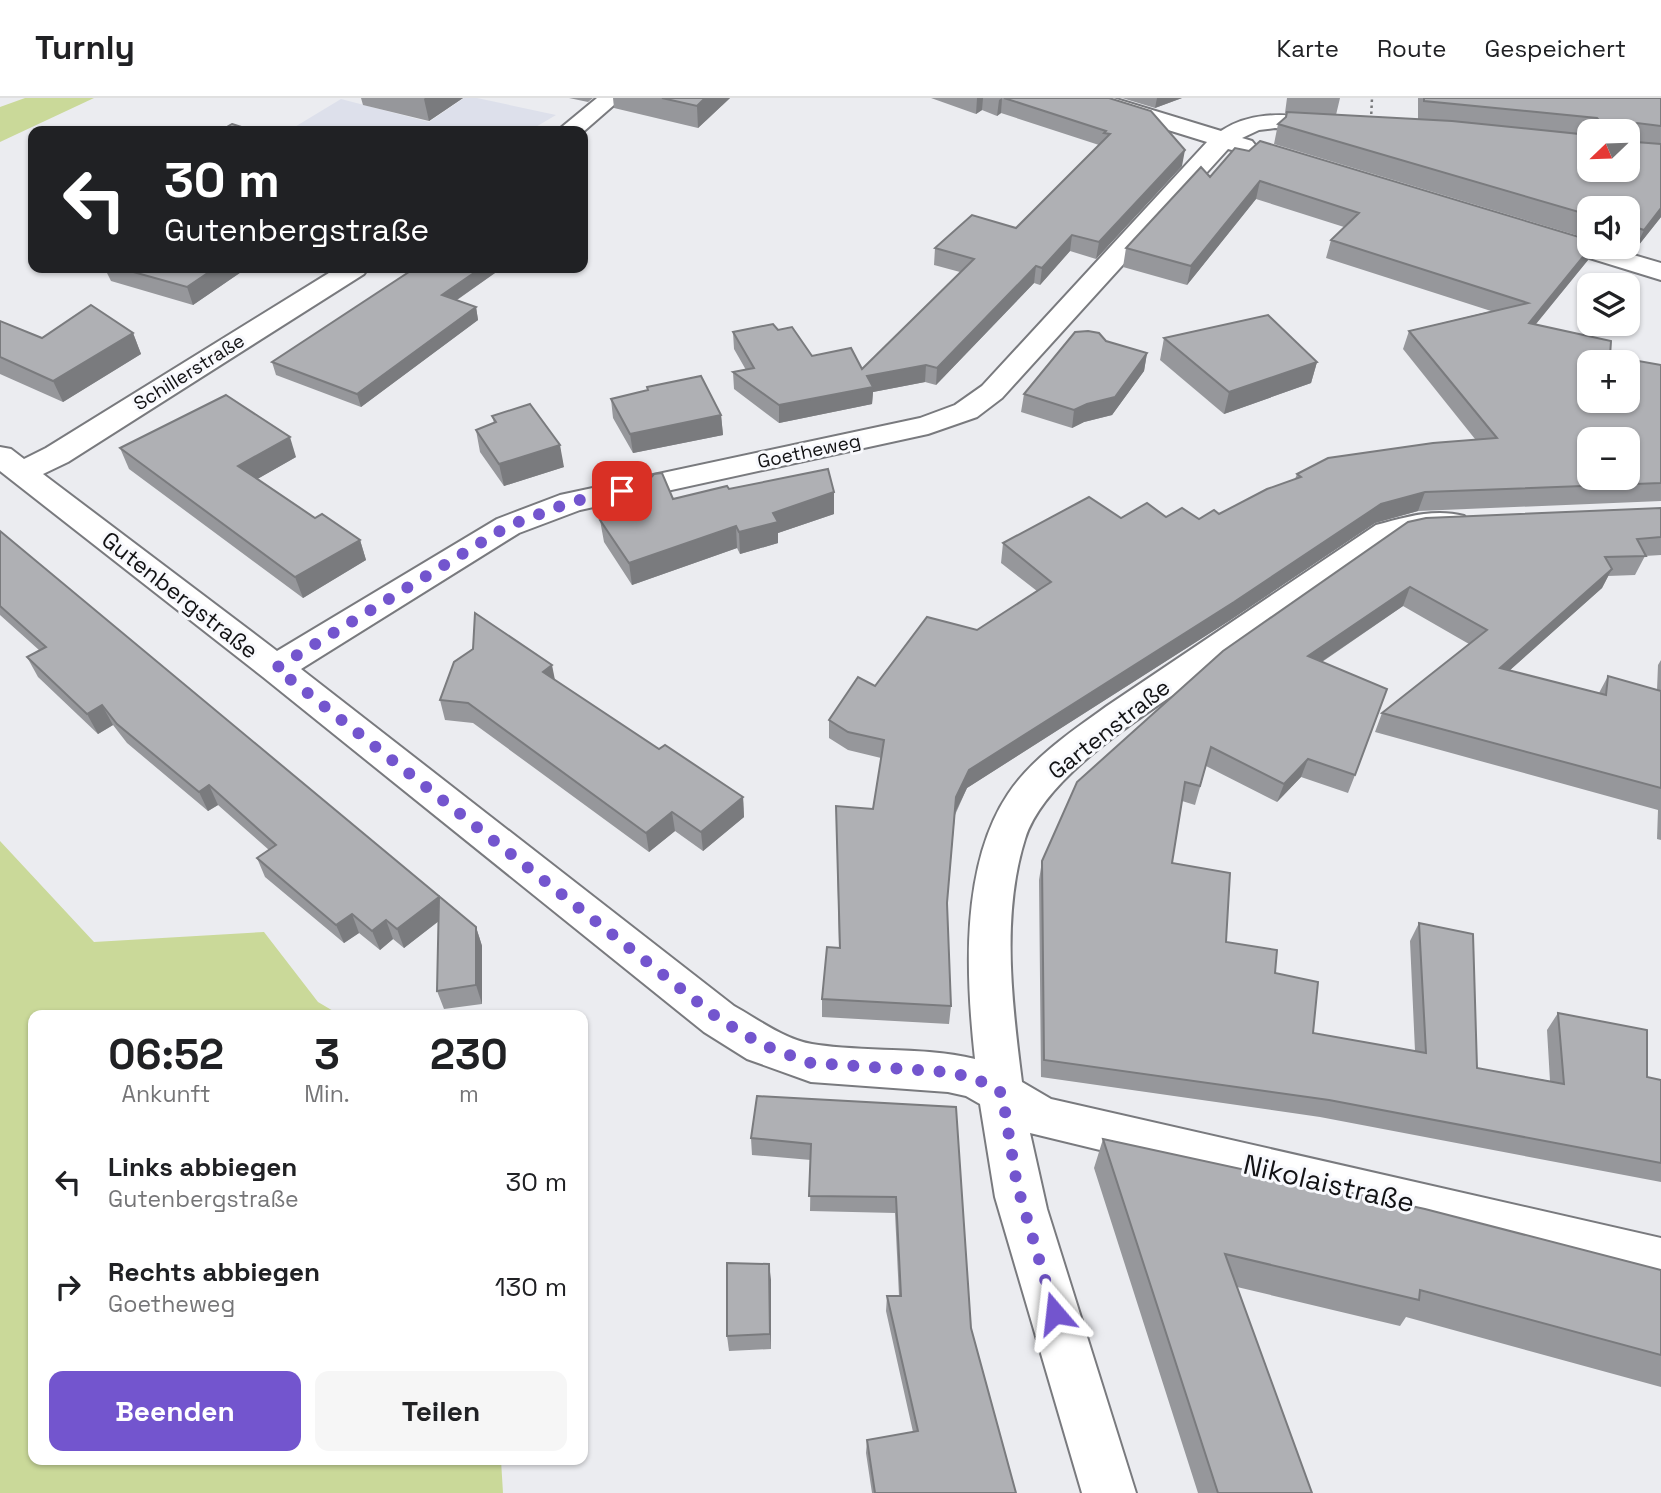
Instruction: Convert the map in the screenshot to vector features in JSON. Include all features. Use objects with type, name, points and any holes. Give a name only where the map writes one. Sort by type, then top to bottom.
[{"type":"street","points":[[575,126],[611,98]]},
{"type":"street","points":[[1089,98],[1264,152]]},
{"type":"street","name":"Goetheweg","points":[[276,668],[488,538],[538,513],[571,502],[928,425],[965,411],[992,392],[1211,151],[1224,140],[1241,101]]},
{"type":"street","points":[[1224,140],[1243,128],[1266,122],[1371,127]]},
{"type":"street","points":[[1518,229],[1661,272]]},
{"type":"street","name":"Schillerstraße","points":[[10,464],[57,455],[347,273]]},
{"type":"street","name":"Gutenbergstraße","points":[[10,464],[276,668],[719,1019],[763,1045],[811,1063],[948,1072],[977,1079],[1002,1093]]},
{"type":"street","name":"Gartenstraße","points":[[1109,1493],[1017,1185],[1002,1093],[991,950],[993,890],[1003,842],[1021,806],[1048,775],[1083,744],[1388,532],[1418,524],[1483,522]]},
{"type":"street","name":"Nikolaistraße","points":[[1002,1093],[1041,1117],[1104,1129],[1661,1262]]},
{"type":"path","points":[[1371,127],[1372,98]]},
{"type":"shaded area","points":[[464,98],[477,98],[556,115],[537,126],[296,126],[341,99],[429,122]]},
{"type":"green space","points":[[25,98],[94,98],[34,126],[28,126],[28,129],[0,142],[0,107]]},
{"type":"green space","points":[[0,841],[94,942],[264,932],[318,1002],[332,1010],[28,1010],[28,1465],[501,1465],[503,1493],[0,1493]]},
{"type":"building","points":[[662,98],[705,98],[697,106]]},
{"type":"building","points":[[1004,98],[1109,98],[1151,111],[1185,150],[1099,242],[1072,235],[1042,268],[1036,266],[937,368],[926,365],[867,376],[873,387],[779,405],[733,372],[754,368],[733,332],[773,324],[778,330],[792,327],[812,356],[851,348],[862,369],[974,259],[935,248],[972,215],[1016,228],[1110,134]]},
{"type":"building","points":[[1424,98],[1661,98],[1661,126],[1640,123],[1640,119],[1598,119],[1424,101]]},
{"type":"building","points":[[1287,112],[1452,121],[1577,134],[1577,182],[1640,182],[1640,142],[1661,144],[1661,208],[1644,230],[1640,229],[1640,196],[1577,196],[1577,211],[1278,124],[1286,117]]},
{"type":"building","points":[[1260,141],[1577,236],[1577,259],[1581,259],[1529,323],[1577,334],[1577,336],[1611,341],[1610,350],[1577,350],[1577,413],[1640,413],[1640,361],[1661,365],[1661,483],[1640,484],[1640,427],[1577,427],[1577,486],[1425,492],[1381,504],[1234,602],[969,770],[956,797],[947,903],[951,1006],[822,999],[827,947],[840,948],[836,806],[873,809],[884,740],[848,732],[829,720],[858,677],[875,686],[927,617],[977,630],[1051,582],[1003,543],[1089,497],[1121,518],[1147,503],[1166,517],[1182,508],[1199,519],[1214,510],[1219,514],[1267,489],[1301,477],[1297,474],[1328,458],[1433,443],[1497,438],[1409,331],[1528,303],[1331,240],[1359,213],[1260,181],[1191,266],[1126,248],[1201,167],[1210,177],[1235,148],[1249,151]]},
{"type":"building","points":[[137,273],[208,273],[187,287]]},
{"type":"building","points":[[407,273],[474,273],[442,295],[476,307],[357,394],[272,362]]},
{"type":"building","points":[[91,305],[133,333],[53,381],[0,357],[0,321],[42,338]]},
{"type":"building","points":[[1268,315],[1317,362],[1229,392],[1164,338]]},
{"type":"building","points":[[1075,332],[1099,333],[1106,341],[1147,353],[1115,397],[1074,410],[1024,394]]},
{"type":"building","points":[[701,376],[721,415],[630,434],[611,399],[648,390],[647,387]]},
{"type":"building","points":[[226,395],[290,437],[238,466],[315,518],[322,514],[360,540],[295,577],[120,448]]},
{"type":"building","points":[[530,404],[560,445],[499,464],[476,430],[496,422],[492,416]]},
{"type":"building","points":[[828,469],[834,492],[773,513],[778,522],[739,532],[736,526],[629,563],[600,520],[620,514],[654,474],[662,473],[673,499],[727,486],[729,489]]},
{"type":"building","points":[[1661,508],[1661,537],[1637,539],[1646,556],[1605,557],[1612,569],[1500,668],[1606,695],[1608,676],[1661,691],[1661,788],[1382,713],[1487,630],[1410,587],[1308,656],[1387,689],[1355,775],[1308,759],[1284,784],[1211,747],[1200,786],[1185,782],[1172,863],[1230,873],[1226,942],[1277,950],[1275,973],[1318,982],[1313,1033],[1426,1053],[1419,923],[1473,934],[1477,1068],[1564,1084],[1558,1013],[1647,1030],[1647,1077],[1661,1080],[1661,1163],[1329,1100],[1044,1060],[1042,861],[1077,782],[1223,651],[1408,522],[1426,518]]},
{"type":"building","points":[[0,531],[476,927],[476,985],[437,991],[439,897],[397,929],[386,920],[372,931],[352,914],[336,925],[257,858],[276,845],[209,785],[199,792],[117,724],[102,705],[87,714],[27,657],[46,647],[0,606]]},
{"type":"building","points":[[475,613],[552,665],[543,672],[659,749],[665,745],[743,797],[701,832],[672,812],[646,833],[468,703],[440,700],[454,662],[473,649]]},
{"type":"building","points":[[757,1096],[956,1107],[971,1328],[1016,1493],[875,1493],[867,1440],[918,1431],[887,1296],[901,1296],[896,1197],[809,1196],[811,1144],[751,1138]]},
{"type":"building","points":[[1103,1139],[1425,1209],[1661,1270],[1661,1355],[1420,1290],[1419,1300],[1225,1254],[1312,1493],[1218,1493]]},
{"type":"building","points":[[727,1263],[769,1264],[770,1334],[727,1336]]},
{"type":"route","points":[[622,491],[571,502],[508,526],[276,668],[719,1019],[763,1045],[811,1063],[948,1072],[977,1079],[1002,1093],[1017,1185],[1055,1313]]}]
